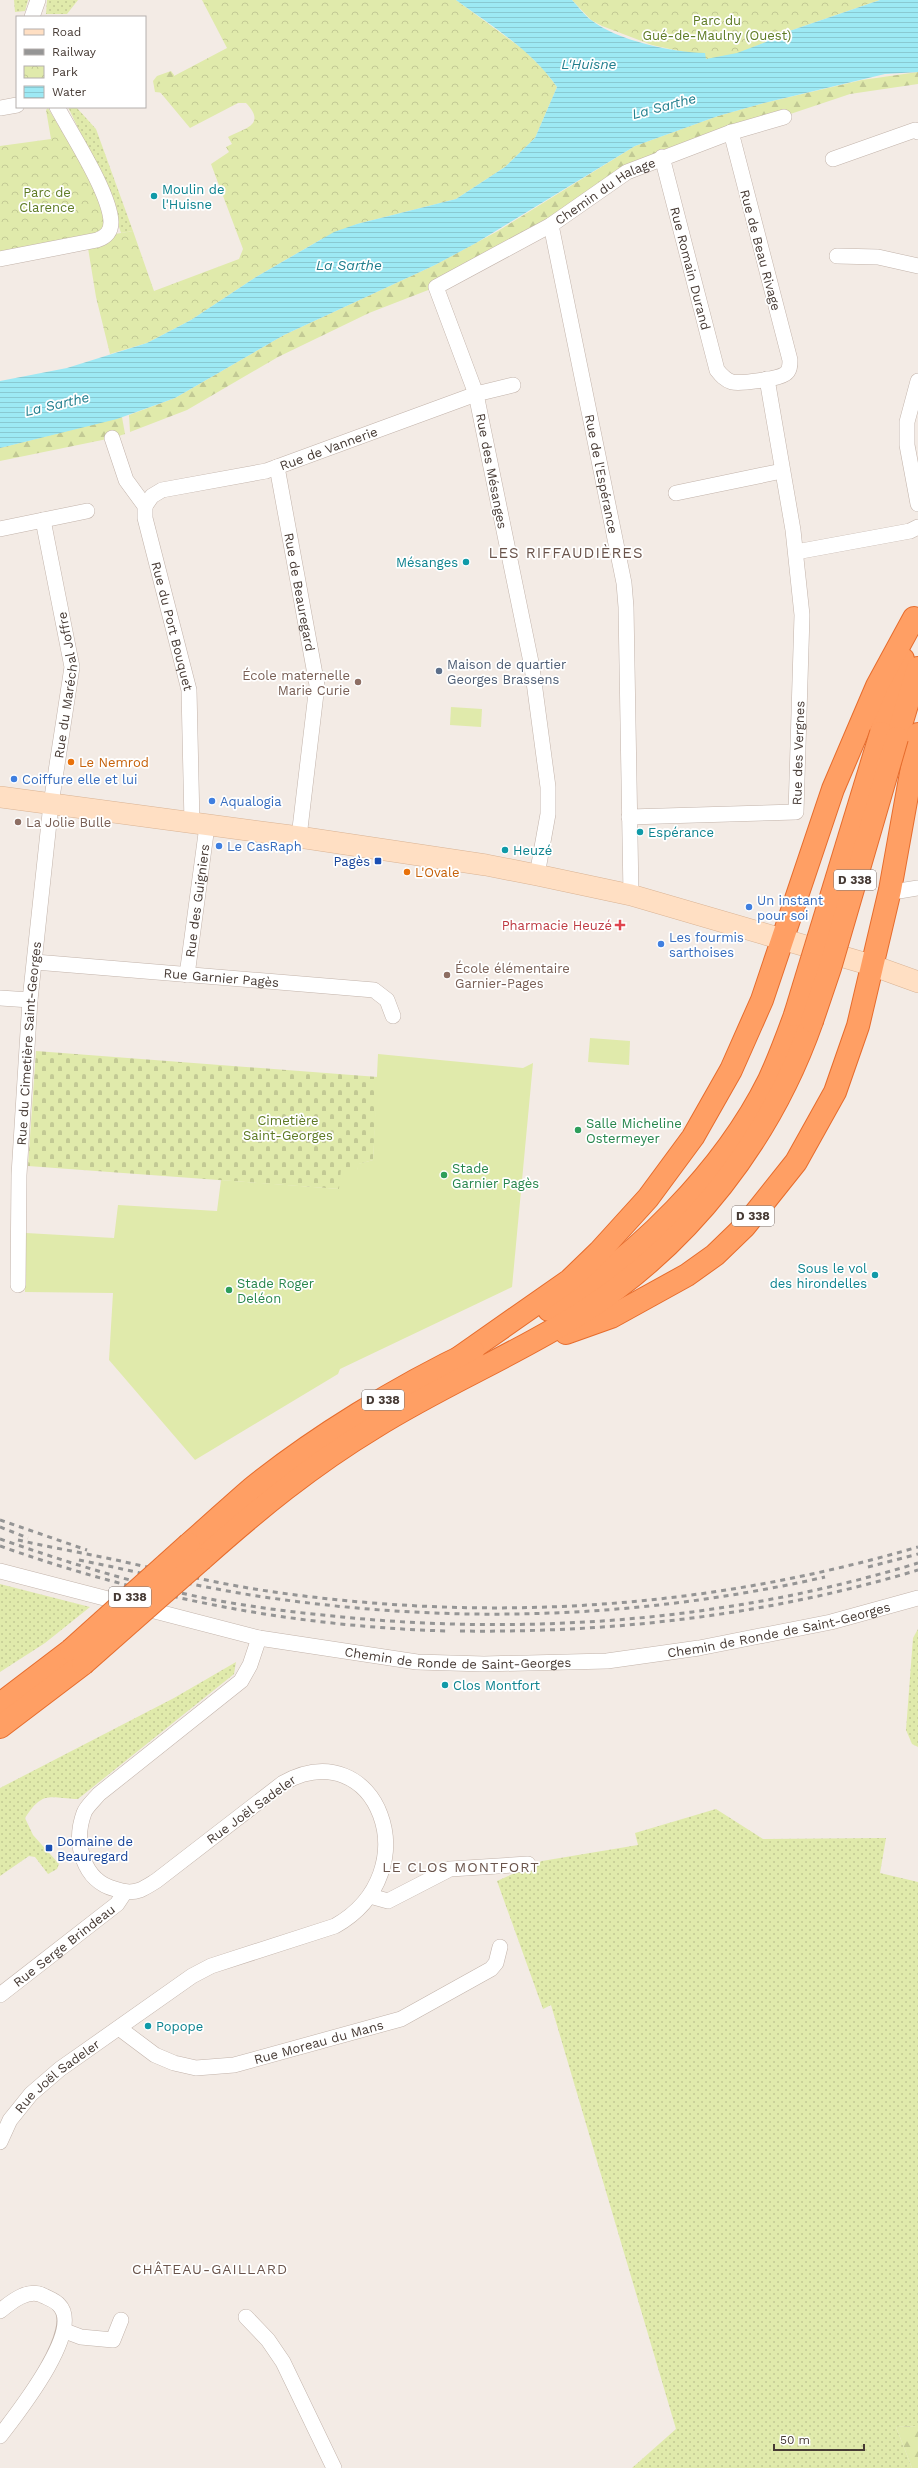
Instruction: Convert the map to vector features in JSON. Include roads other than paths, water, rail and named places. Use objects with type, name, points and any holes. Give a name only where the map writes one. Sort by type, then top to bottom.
[{"type":"highway","name":"D 338","points":[[196,1551],[264,1504],[319,1462],[406,1408],[512,1352],[583,1312],[622,1284],[662,1251],[716,1193],[743,1159],[767,1120],[787,1083],[804,1018],[889,735],[916,613]]},
{"type":"highway","points":[[781,938],[833,789],[877,686],[916,613]]},
{"type":"highway","name":"D 338","points":[[889,735],[918,668]]},
{"type":"highway","name":"D 338","points":[[890,890],[918,734]]},
{"type":"highway","points":[[871,965],[890,890]]},
{"type":"highway","name":"D 338","points":[[460,1357],[570,1280],[599,1252],[648,1198],[692,1137],[731,1070],[762,1000],[781,938]]},
{"type":"highway","name":"D 338","points":[[512,1352],[611,1317],[687,1275],[715,1255],[745,1226],[796,1162],[835,1092],[858,1026],[871,965]]},
{"type":"highway","name":"D 338","points":[[0,1727],[196,1551],[252,1489],[308,1447],[366,1410],[460,1357],[511,1332],[574,1296],[648,1238],[724,1150],[751,1112],[804,1018]]},
{"type":"highway","name":"D 338","points":[[0,1704],[77,1657]]},
{"type":"main road","points":[[0,797],[299,837],[486,865],[537,875],[631,895],[871,965],[918,982]]},
{"type":"street","points":[[32,16],[38,0]]},
{"type":"street","points":[[0,108],[16,105]]},
{"type":"street","points":[[0,259],[88,242],[106,236],[111,222],[108,206],[58,108]]},
{"type":"street","name":"Chemin du Halage","points":[[436,287],[550,225],[627,172],[662,157],[731,132],[784,118]]},
{"type":"street","points":[[833,159],[915,130],[918,132]]},
{"type":"street","name":"Rue de Beau Rivage","points":[[731,132],[790,360],[790,368],[786,374],[767,379]]},
{"type":"street","name":"Rue Romain Durand","points":[[662,157],[717,370],[723,377],[733,382],[767,379]]},
{"type":"street","name":"Rue de l'Espérance","points":[[550,225],[624,583],[626,607],[631,895]]},
{"type":"street","points":[[837,256],[878,257],[918,266]]},
{"type":"street","name":"Rue des Mésanges","points":[[436,287],[476,394],[532,667],[548,787],[548,814],[537,875]]},
{"type":"street","name":"Rue des Vergnes","points":[[629,817],[796,812],[802,615],[796,552],[767,379]]},
{"type":"street","points":[[918,381],[907,422],[907,446],[918,504]]},
{"type":"street","name":"Rue de Vannerie","points":[[145,506],[152,496],[162,490],[266,471],[476,394],[513,385]]},
{"type":"street","points":[[112,438],[126,480],[145,506]]},
{"type":"street","name":"Rue de Beauregard","points":[[277,467],[317,685],[299,837]]},
{"type":"street","points":[[676,493],[782,471]]},
{"type":"street","name":"Rue du Port Bouquet","points":[[145,506],[145,518],[189,690],[199,824]]},
{"type":"street","points":[[0,529],[87,511]]},
{"type":"street","name":"Rue du Maréchal Joffre","points":[[43,520],[72,667],[51,804]]},
{"type":"street","points":[[796,552],[910,531],[918,527]]},
{"type":"street","name":"Rue du Cimetière Saint-Georges","points":[[18,1285],[20,1175],[30,1000],[36,962],[51,804]]},
{"type":"street","name":"Rue des Guigniers","points":[[187,975],[199,824]]},
{"type":"street","points":[[890,890],[899,892],[918,888]]},
{"type":"street","name":"Rue Garnier Pagès","points":[[36,962],[374,990],[387,1000],[393,1016]]},
{"type":"street","points":[[0,998],[30,1000]]},
{"type":"street","name":"Chemin de Ronde de Saint-Georges","points":[[0,1571],[259,1638],[417,1662],[484,1664],[608,1661],[699,1648],[832,1622],[918,1598]]},
{"type":"street","name":"Rue Joël Sadeler","points":[[0,2142],[10,2120],[31,2094],[60,2069],[192,1976],[211,1966],[335,1926],[352,1915],[370,1896],[381,1872],[387,1846],[383,1818],[373,1799],[355,1782],[318,1770],[299,1774],[283,1783],[156,1881],[140,1890],[125,1892],[105,1887],[94,1880],[86,1866],[80,1835],[84,1812],[99,1794],[241,1681],[250,1665],[259,1638]]},
{"type":"street","points":[[370,1896],[388,1901],[450,1869],[528,1864]]},
{"type":"street","name":"Rue Serge Brindeau","points":[[0,1995],[117,1904],[125,1892]]},
{"type":"street","name":"Rue Moreau du Mans","points":[[119,2028],[155,2055],[174,2063],[196,2068],[234,2064],[401,2019],[491,1969],[496,1963],[500,1947]]},
{"type":"street","points":[[0,2310],[12,2300],[25,2294],[41,2294],[60,2306],[64,2316],[65,2331],[54,2357],[21,2409],[0,2436]]},
{"type":"street","points":[[246,2317],[268,2340],[283,2362],[334,2468]]},
{"type":"street","points":[[65,2331],[80,2337],[113,2340],[121,2320]]},
{"type":"water","name":"La Sarthe","points":[[456,0],[572,0],[591,20],[616,34],[662,48],[705,53],[706,59],[737,53],[766,42],[766,39],[880,0],[918,0],[918,72],[885,74],[764,103],[718,116],[635,146],[476,243],[435,265],[284,335],[175,398],[117,419],[0,448],[0,381],[67,368],[147,343],[191,320],[256,277],[334,232],[357,224],[456,199],[505,167],[535,138],[557,87],[547,74],[523,50],[497,29]]},
{"type":"railway","points":[[0,1520],[87,1550]]},
{"type":"railway","points":[[0,1527],[28,1538]]},
{"type":"railway","points":[[0,1539],[117,1577],[202,1598],[272,1609],[342,1617],[488,1625],[560,1623],[633,1618],[705,1610],[777,1598],[848,1582],[918,1563]]},
{"type":"railway","points":[[18,1540],[218,1582],[274,1592],[356,1602],[437,1607],[518,1608],[598,1604],[679,1597],[759,1585],[838,1568],[918,1547]]},
{"type":"railway","points":[[0,1546],[110,1581],[220,1606],[275,1616],[331,1623],[446,1631]]},
{"type":"railway","points":[[868,1567],[918,1554]]},
{"type":"railway","points":[[79,1560],[194,1585],[264,1597],[335,1606],[406,1612],[476,1614],[546,1613],[615,1609],[685,1602],[755,1591],[825,1577]]},
{"type":"railway","points":[[460,1631],[576,1629],[691,1618],[748,1610],[805,1599],[862,1586],[918,1570]]},
{"type":"place","name":"Moulin de l'Huisne","points":[[154,196]]},
{"type":"place","name":"Mésanges","points":[[466,562]]},
{"type":"place","name":"Maison de quartier Georges Brassens","points":[[439,671]]},
{"type":"place","name":"École maternelle Marie Curie","points":[[358,682]]},
{"type":"place","name":"Le Nemrod","points":[[71,762]]},
{"type":"place","name":"Coiffure elle et lui","points":[[14,779]]},
{"type":"place","name":"Aqualogia","points":[[212,801]]},
{"type":"place","name":"La Jolie Bulle","points":[[18,822]]},
{"type":"place","name":"Espérance","points":[[640,832]]},
{"type":"place","name":"Le CasRaph","points":[[219,846]]},
{"type":"place","name":"Heuzé","points":[[505,850]]},
{"type":"place","name":"Pagès","points":[[378,861]]},
{"type":"place","name":"L'Ovale","points":[[407,872]]},
{"type":"place","name":"Un instant pour soi","points":[[749,907]]},
{"type":"place","name":"Pharmacie Heuzé","points":[[620,925]]},
{"type":"place","name":"Les fourmis sarthoises","points":[[661,944]]},
{"type":"place","name":"École élémentaire Garnier-Pages","points":[[447,975]]},
{"type":"place","name":"Salle Micheline Ostermeyer","points":[[578,1130]]},
{"type":"place","name":"Stade Garnier Pagès","points":[[444,1175]]},
{"type":"place","name":"Sous le vol des hirondelles","points":[[875,1275]]},
{"type":"place","name":"Stade Roger Deléon","points":[[229,1290]]},
{"type":"place","name":"Clos Montfort","points":[[445,1685]]},
{"type":"place","name":"Domaine de Beauregard","points":[[49,1848]]},
{"type":"place","name":"Popope","points":[[148,2026]]},
{"type":"district","name":"LES RIFFAUDIÈRES","points":[[566,553]]},
{"type":"district","name":"LE CLOS MONTFORT","points":[[461,1867]]},
{"type":"district","name":"CHÂTEAU-GAILLARD","points":[[210,2269]]},
{"type":"park label","name":"Parc du Gué-de-Maulny (Ouest)","points":[[717,28]]},
{"type":"park label","name":"Parc de Clarence","points":[[47,200]]},
{"type":"park label","name":"Cimetière Saint-Georges","points":[[288,1128]]},
{"type":"water label","name":"L'Huisne","points":[[589,64]]}]
